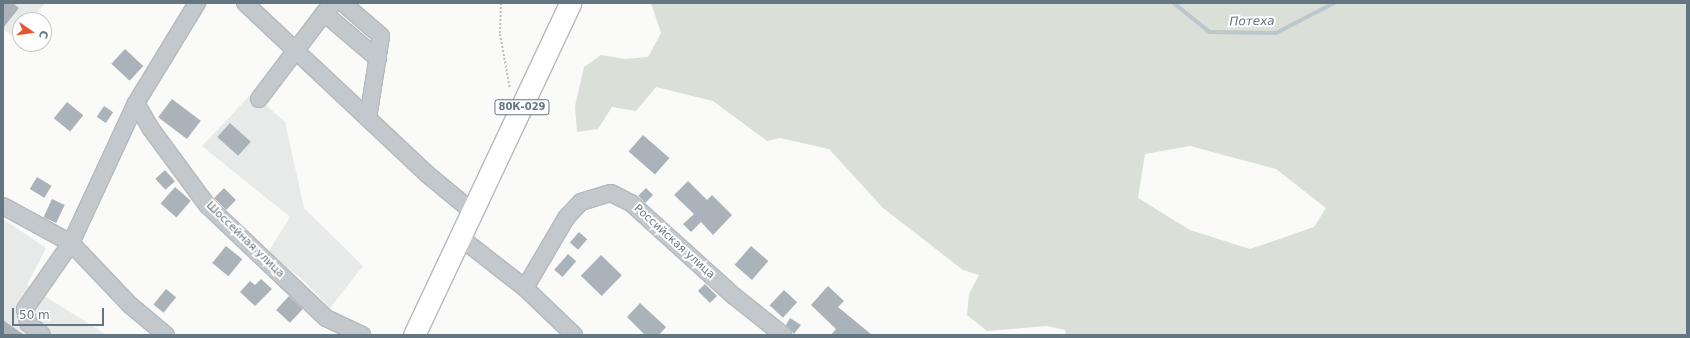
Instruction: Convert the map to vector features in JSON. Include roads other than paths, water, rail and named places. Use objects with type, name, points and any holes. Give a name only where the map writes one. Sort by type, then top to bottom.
[{"type":"main road","name":"80К-029","points":[[414,335],[461,238],[570,3]]},
{"type":"street","points":[[42,335],[28,323],[25,309],[71,244],[136,103],[197,3]]},
{"type":"street","points":[[245,3],[427,174],[473,212]]},
{"type":"street","points":[[343,3],[381,36],[368,118]]},
{"type":"street","points":[[259,99],[328,8],[378,59]]},
{"type":"street","name":"Шоссейная улица","points":[[136,103],[151,129],[207,205],[326,318],[362,335]]},
{"type":"street","name":"Российская улица","points":[[525,288],[566,218],[581,202],[611,193],[631,203],[734,296],[783,335]]},
{"type":"street","points":[[3,206],[71,244],[130,305],[166,335]]},
{"type":"street","points":[[461,238],[525,288],[574,335]]},
{"type":"waterway","name":"Потеха","points":[[1174,3],[1210,32],[1276,33],[1334,3]]}]
